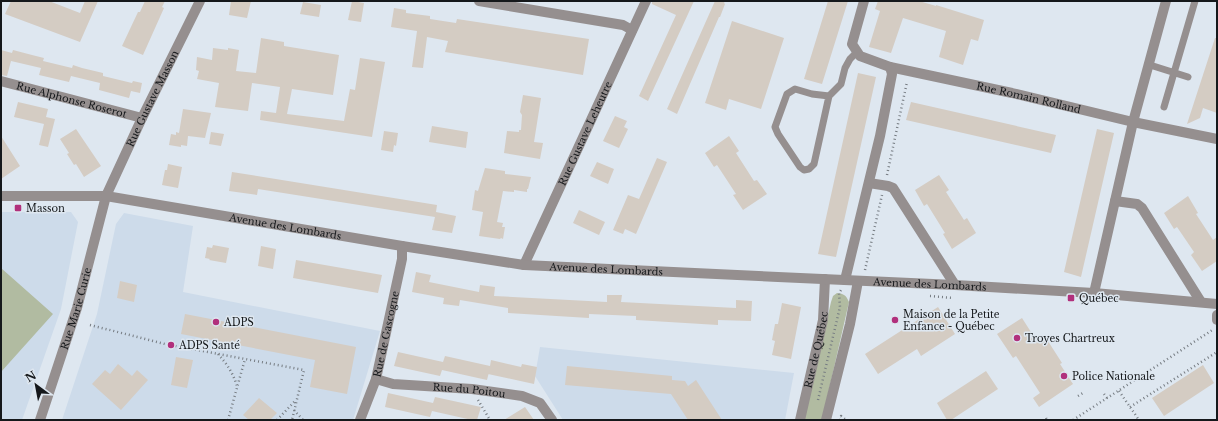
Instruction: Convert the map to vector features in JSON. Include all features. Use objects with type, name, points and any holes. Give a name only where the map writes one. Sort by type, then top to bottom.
[{"type":"street","name":"Rue Gustave Masson","points":[[106,196],[142,118],[200,1]]},
{"type":"street","points":[[479,1],[623,25],[632,30]]},
{"type":"street","name":"Rue Gustave Leheutre","points":[[524,264],[646,1]]},
{"type":"street","points":[[858,52],[852,44],[864,1]]},
{"type":"street","points":[[1094,293],[1133,122],[1166,1]]},
{"type":"street","name":"Rue Romain Rolland","points":[[858,52],[860,56],[890,67],[1012,93],[1133,122],[1217,139]]},
{"type":"street","points":[[845,280],[880,136],[892,74],[890,67]]},
{"type":"street","name":"Rue Alphonse Roserot","points":[[1,81],[142,118]]},
{"type":"street","points":[[869,182],[893,188],[955,284]]},
{"type":"street","name":"Avenue des Lombards","points":[[1,196],[106,196],[402,246],[524,264],[858,281],[955,284],[1094,293],[1217,304]]},
{"type":"street","name":"Rue Marie Curie","points":[[40,420],[77,308],[106,196]]},
{"type":"street","points":[[1115,201],[1137,204],[1142,208],[1201,302]]},
{"type":"street","name":"Rue de Gascogne","points":[[360,420],[376,379],[402,259],[402,246]]},
{"type":"street","name":"Rue de Québec","points":[[800,420],[823,320],[825,279]]},
{"type":"street","points":[[826,420],[850,324],[858,281]]},
{"type":"street","points":[[1217,315],[1217,320]]},
{"type":"street","name":"Rue du Poitou","points":[[376,379],[393,384],[472,389],[522,396],[540,403],[552,420]]},
{"type":"lane","points":[[1164,107],[1195,1]]},
{"type":"lane","points":[[828,96],[812,94],[795,89],[787,94],[775,127],[800,167],[804,170],[809,169],[814,164],[828,96],[841,84],[845,68],[850,59],[858,52]]},
{"type":"lane","points":[[1150,64],[1188,77]]},
{"type":"path","points":[[824,305],[852,309]]},
{"type":"path","points":[[90,325],[165,344],[304,370],[292,420]]},
{"type":"path","points":[[1073,420],[1217,327]]},
{"type":"path","points":[[1130,407],[1217,352]]},
{"type":"path","points":[[218,354],[230,369],[237,387]]},
{"type":"path","points":[[228,420],[245,359]]},
{"type":"path","points":[[472,389],[490,420]]},
{"type":"path","points":[[1119,391],[1139,420]]},
{"type":"path","points":[[1078,396],[1083,393]]},
{"type":"path","points":[[1104,394],[1108,398]]},
{"type":"path","points":[[277,420],[296,400]]},
{"type":"path","points":[[294,410],[303,420]]},
{"type":"path","points":[[1080,415],[1083,420]]},
{"type":"path","points":[[840,420],[841,416],[846,420]]},
{"type":"shaded area","points":[[1,212],[71,212],[78,222],[61,309],[22,420],[1,420]]},
{"type":"shaded area","name":"ADPS","points":[[124,213],[193,226],[183,292],[380,331],[353,420],[62,420],[97,314],[116,224]]},
{"type":"shaded area","points":[[540,347],[794,373],[785,420],[563,420],[535,376]]},
{"type":"green space","points":[[1,268],[53,314],[1,372]]},
{"type":"green space","points":[[837,293],[844,295],[849,302],[822,420],[804,420],[831,302],[833,296]]},
{"type":"building","points":[[11,1],[49,1],[80,13],[85,1],[98,1],[80,42],[5,14]]},
{"type":"building","points":[[145,1],[165,1],[162,7],[164,8],[143,55],[122,46],[138,12],[140,12]]},
{"type":"building","points":[[231,1],[251,1],[247,18],[229,15]]},
{"type":"building","points":[[352,1],[364,3],[361,22],[348,20]]},
{"type":"building","points":[[652,1],[694,1],[648,101],[639,96],[676,15],[652,4]]},
{"type":"building","points":[[715,1],[725,1],[725,4],[677,114],[667,109]]},
{"type":"building","points":[[828,1],[848,1],[822,84],[804,79]]},
{"type":"building","points":[[878,1],[919,1],[984,20],[978,41],[971,39],[963,65],[939,57],[946,31],[903,18],[891,53],[869,47],[880,11],[875,9]]},
{"type":"building","points":[[303,2],[321,5],[319,17],[300,14]]},
{"type":"building","points":[[394,8],[406,10],[406,13],[430,16],[430,19],[456,23],[457,19],[589,39],[583,75],[445,52],[448,41],[427,37],[423,68],[412,67],[417,31],[391,27]]},
{"type":"building","points":[[732,21],[784,38],[761,109],[729,99],[726,110],[705,103]]},
{"type":"building","points":[[261,38],[284,42],[284,46],[339,55],[333,95],[292,89],[287,114],[344,121],[350,89],[355,90],[360,58],[385,62],[372,137],[260,120],[261,111],[276,113],[280,87],[252,83],[248,111],[215,107],[219,83],[197,79],[199,71],[196,70],[197,57],[212,60],[213,48],[239,50],[236,71],[256,73]]},
{"type":"building","points":[[1215,38],[1217,38],[1217,113],[1203,108],[1200,118],[1187,124]]},
{"type":"building","points":[[1,50],[12,53],[13,50],[44,58],[43,61],[72,68],[73,65],[103,73],[103,76],[132,83],[133,81],[142,83],[140,93],[131,91],[129,98],[99,90],[100,83],[71,76],[69,82],[39,75],[41,68],[11,61],[7,76],[1,75]]},
{"type":"building","points":[[858,73],[876,77],[836,257],[818,254]]},
{"type":"building","points":[[523,95],[541,98],[534,142],[543,143],[540,159],[504,153],[507,131],[519,132],[519,130],[521,130],[522,115],[520,112]]},
{"type":"building","points":[[18,102],[48,109],[46,117],[55,119],[48,147],[39,145],[44,124],[14,117]]},
{"type":"building","points":[[911,102],[1056,135],[1051,153],[906,120]]},
{"type":"building","points":[[183,109],[211,113],[205,138],[188,136],[187,146],[181,145],[181,147],[169,145],[171,134],[176,135],[176,132],[179,133]]},
{"type":"building","points":[[615,116],[627,121],[624,127],[628,129],[619,148],[603,141]]},
{"type":"building","points":[[432,126],[468,132],[466,148],[429,142]]},
{"type":"building","points":[[76,129],[101,166],[84,177],[76,164],[74,165],[67,154],[69,153],[60,139]]},
{"type":"building","points":[[1097,129],[1114,133],[1081,277],[1064,272]]},
{"type":"building","points":[[384,131],[398,133],[396,146],[394,145],[393,152],[381,150]]},
{"type":"building","points":[[211,132],[224,134],[221,146],[209,144]]},
{"type":"building","points":[[1,136],[20,166],[1,179]]},
{"type":"building","points":[[729,136],[739,151],[736,153],[754,181],[757,180],[767,194],[743,210],[733,195],[736,194],[717,165],[714,167],[705,153]]},
{"type":"building","points":[[657,158],[667,162],[636,234],[625,229],[623,234],[613,230],[628,195],[639,199]]},
{"type":"building","points":[[597,162],[614,169],[608,184],[590,176]]},
{"type":"building","points":[[168,164],[182,167],[178,188],[162,185],[165,170],[167,170]]},
{"type":"building","points":[[485,168],[505,171],[505,174],[531,177],[527,192],[514,190],[514,192],[503,191],[497,222],[503,223],[502,227],[505,227],[503,239],[479,236],[483,212],[472,210],[475,190],[478,191]]},
{"type":"building","points":[[232,172],[437,205],[436,212],[456,216],[452,233],[432,230],[435,217],[258,189],[257,195],[229,191]]},
{"type":"building","points":[[939,175],[949,190],[946,192],[964,220],[967,218],[976,233],[952,249],[943,234],[945,233],[927,204],[924,206],[915,190]]},
{"type":"building","points":[[1188,196],[1198,213],[1196,214],[1213,240],[1217,237],[1217,261],[1202,271],[1191,255],[1194,252],[1177,227],[1174,229],[1164,213]]},
{"type":"building","points":[[579,210],[605,222],[599,235],[573,223]]},
{"type":"building","points":[[213,245],[229,248],[226,263],[205,258],[207,247],[212,248]]},
{"type":"building","points":[[261,246],[276,249],[273,269],[258,266]]},
{"type":"building","points":[[296,260],[382,275],[378,293],[293,278]]},
{"type":"building","points":[[416,272],[431,275],[429,282],[479,292],[480,285],[495,287],[494,296],[607,302],[607,295],[622,295],[621,302],[736,308],[736,300],[752,301],[751,321],[718,320],[718,325],[636,320],[636,316],[589,314],[589,318],[508,313],[508,308],[460,300],[459,306],[443,304],[444,298],[412,292]]},
{"type":"building","points":[[120,281],[137,285],[134,302],[117,298]]},
{"type":"building","points":[[782,303],[801,307],[791,359],[772,355],[775,341],[772,340],[775,324],[778,324]]},
{"type":"building","points":[[938,307],[955,334],[921,356],[917,349],[878,374],[865,354]]},
{"type":"building","points":[[185,314],[356,347],[347,394],[310,387],[315,360],[181,334]]},
{"type":"building","points":[[1022,318],[1038,343],[1046,338],[1073,384],[1039,407],[1033,398],[1040,393],[1016,356],[1013,358],[997,334]]},
{"type":"building","points":[[398,352],[443,362],[445,356],[490,366],[491,360],[521,367],[522,364],[537,367],[534,384],[488,374],[487,380],[442,370],[440,376],[394,366]]},
{"type":"building","points":[[176,357],[193,360],[187,388],[171,385]]},
{"type":"building","points":[[118,364],[132,376],[137,370],[148,380],[121,410],[92,384],[105,370],[110,374]]},
{"type":"building","points":[[1203,365],[1214,383],[1164,416],[1152,398]]},
{"type":"building","points":[[567,366],[672,376],[672,380],[685,381],[688,386],[696,380],[722,420],[688,420],[671,394],[565,385]]},
{"type":"building","points":[[986,371],[998,389],[951,420],[947,420],[937,403]]},
{"type":"building","points":[[388,393],[433,403],[435,397],[481,407],[477,420],[432,411],[430,417],[385,407]]},
{"type":"building","points":[[259,398],[277,413],[270,420],[249,420],[243,415]]},
{"type":"building","points":[[525,407],[534,420],[504,420]]},
{"type":"place","name":"Masson","points":[[18,208]]},
{"type":"place","name":"Québec","points":[[1071,298]]},
{"type":"place","name":"Maison de la Petite Enfance - Québec","points":[[895,320]]},
{"type":"place","name":"ADPS","points":[[216,322]]},
{"type":"place","name":"Troyes Chartreux","points":[[1017,338]]},
{"type":"place","name":"ADPS Santé","points":[[171,345]]},
{"type":"place","name":"Police Nationale","points":[[1064,376]]}]
